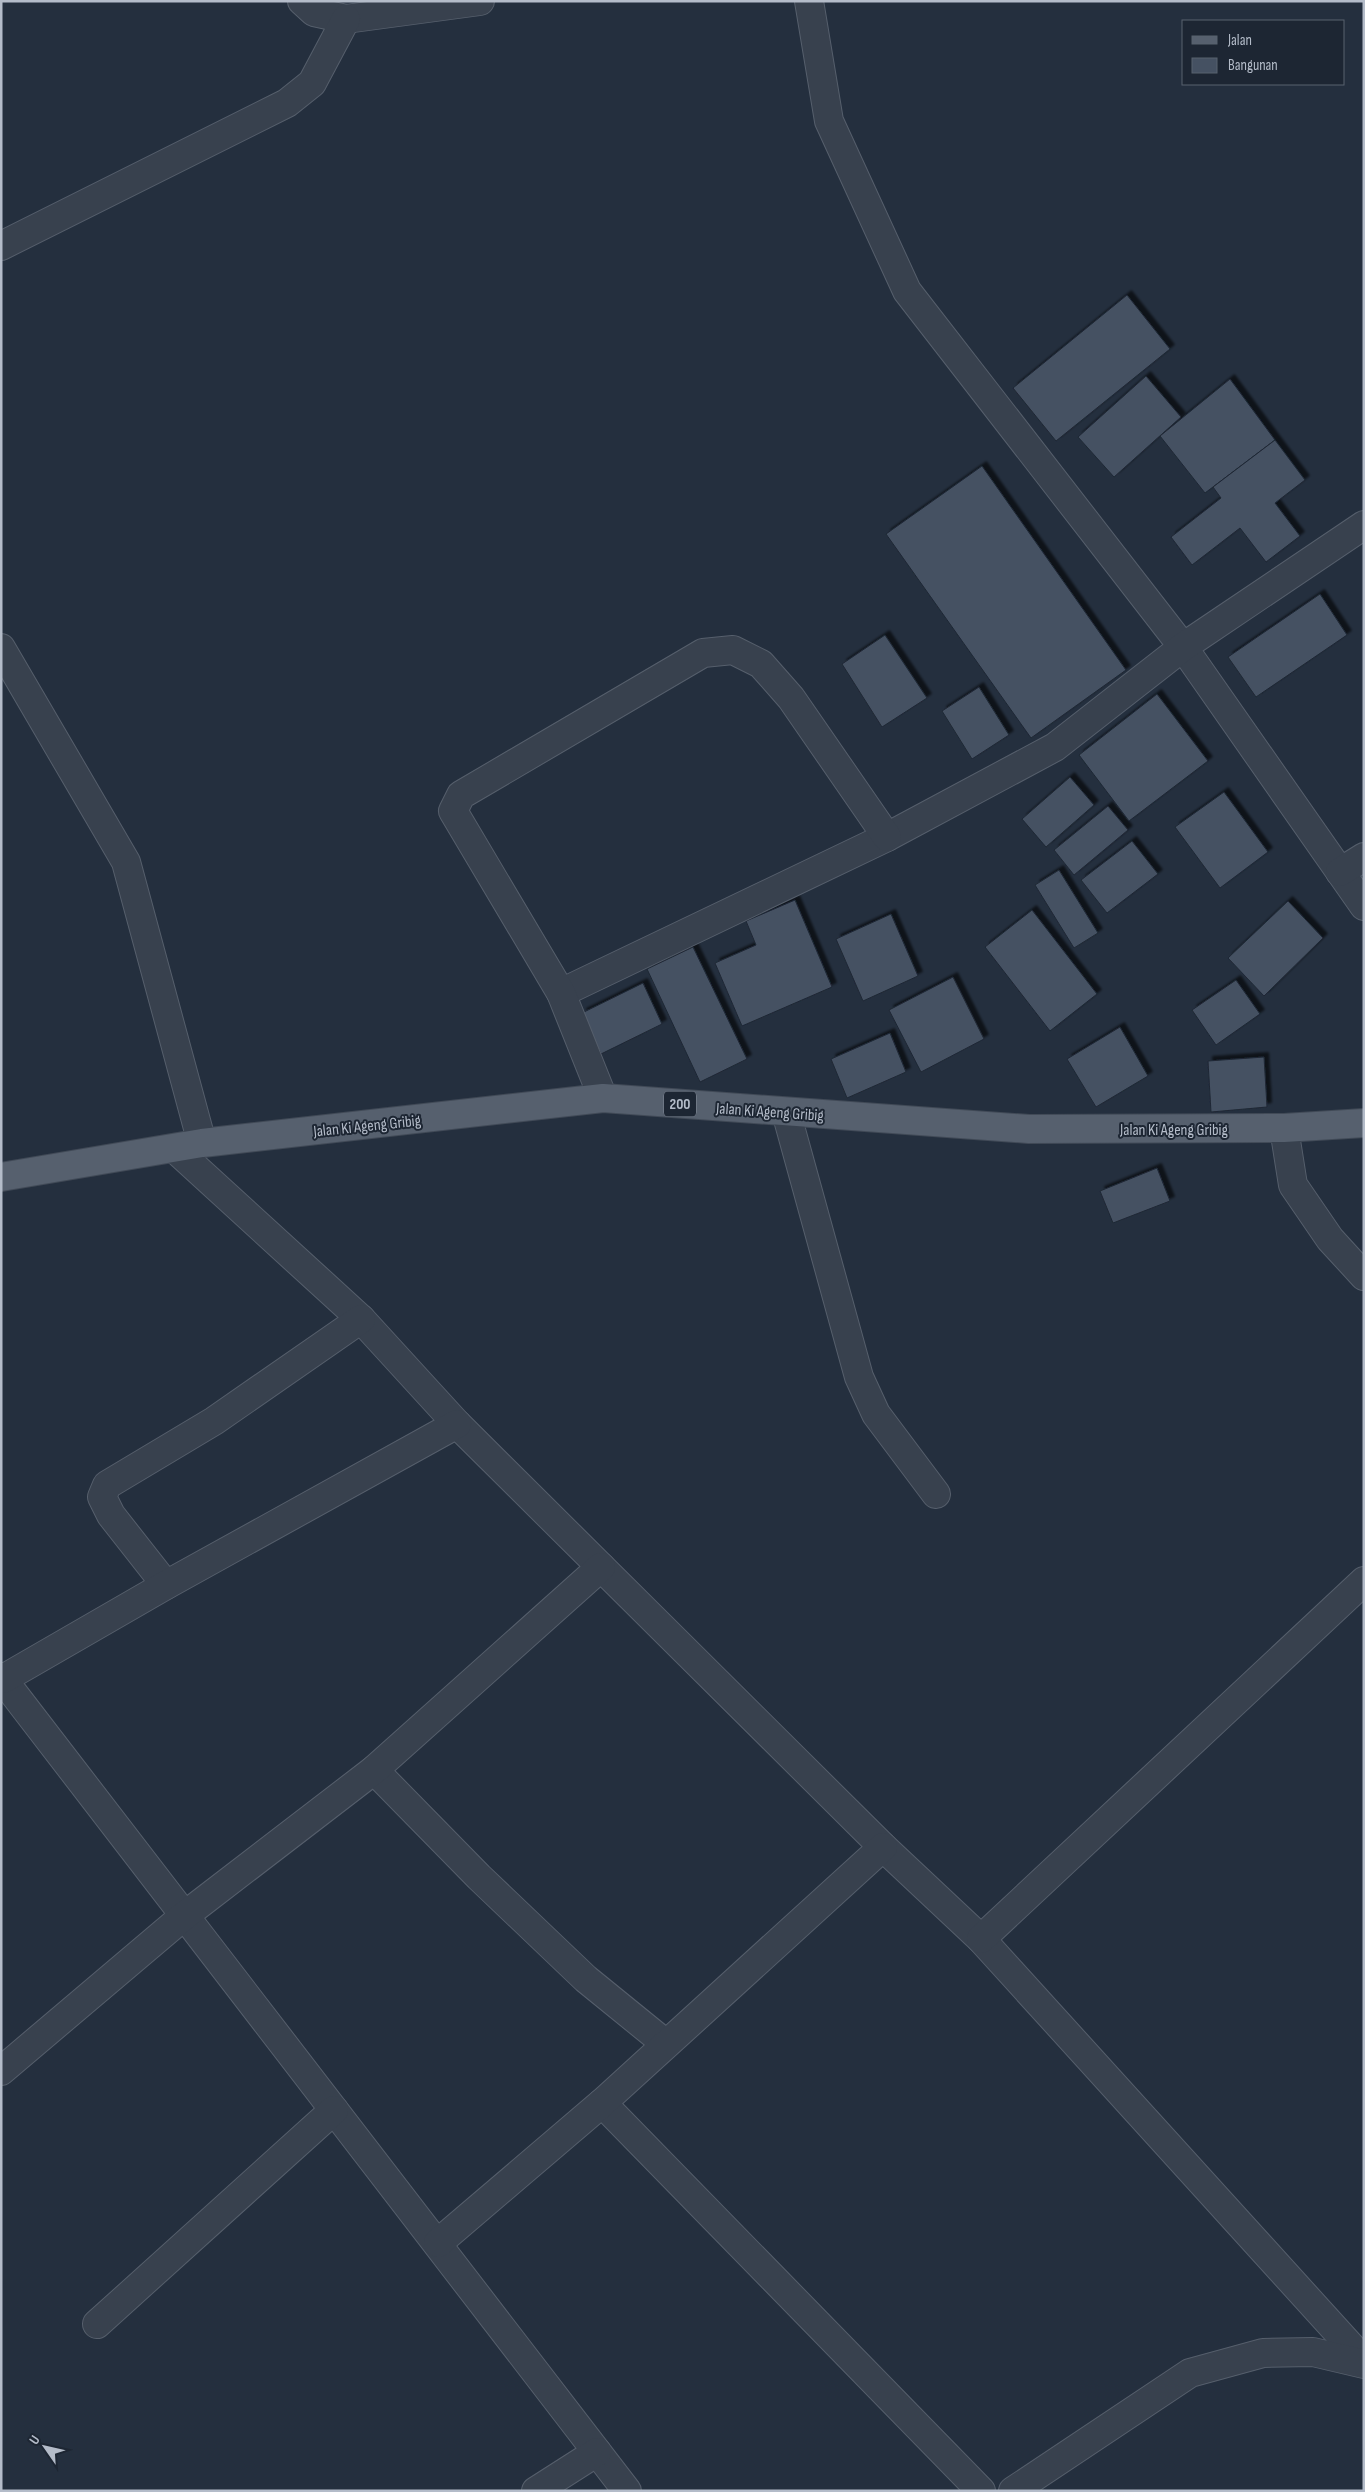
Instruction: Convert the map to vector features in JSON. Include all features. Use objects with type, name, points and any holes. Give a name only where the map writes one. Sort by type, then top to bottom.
[{"type":"main road","name":"Jalan Ki Ageng Gribig","points":[[1,1177],[202,1143],[603,1098],[1029,1130],[1284,1128],[1364,1124]]},
{"type":"street","points":[[302,1],[314,12],[346,19],[480,1]]},
{"type":"street","points":[[809,1],[829,120],[908,291],[1183,646],[1364,906]]},
{"type":"street","points":[[1,246],[287,103],[312,83],[346,19]]},
{"type":"street","points":[[561,994],[887,837],[1055,747],[1183,646],[1364,525]]},
{"type":"street","points":[[1,648],[126,862],[202,1143]]},
{"type":"street","points":[[603,1098],[561,994],[454,811],[461,795],[703,653],[732,650],[760,664],[791,698],[887,837]]},
{"type":"street","points":[[1340,872],[1364,856]]},
{"type":"street","points":[[786,1112],[858,1377],[876,1414],[936,1494]]},
{"type":"street","points":[[1284,1128],[1293,1185],[1330,1239],[1364,1276]]},
{"type":"street","points":[[175,1149],[361,1319],[457,1424],[883,1847],[980,1939],[1364,2362]]},
{"type":"street","points":[[166,1585],[111,1515],[102,1497],[107,1485],[214,1421],[361,1319]]},
{"type":"street","points":[[457,1424],[2,1678],[627,2491]]},
{"type":"street","points":[[1,2071],[184,1916],[374,1770],[601,1567]]},
{"type":"street","points":[[980,1939],[1364,1581]]},
{"type":"street","points":[[374,1770],[479,1877],[586,1980],[666,2044]]},
{"type":"street","points":[[438,2243],[602,2102],[883,1847]]},
{"type":"street","points":[[602,2102],[982,2491]]},
{"type":"street","points":[[97,2324],[334,2110]]},
{"type":"street","points":[[1012,2491],[1190,2373],[1263,2353],[1312,2352],[1364,2362]]},
{"type":"street","points":[[536,2491],[597,2452]]},
{"type":"building","points":[[1127,295],[1170,349],[1056,441],[1013,388]]},
{"type":"building","points":[[1146,376],[1181,417],[1114,477],[1078,437]]},
{"type":"building","points":[[1230,379],[1275,440],[1205,493],[1160,436]]},
{"type":"building","points":[[1275,440],[1305,480],[1275,503],[1300,536],[1266,562],[1240,528],[1192,565],[1171,537],[1221,498],[1213,487]]},
{"type":"building","points":[[982,466],[1126,670],[1031,738],[886,534]]},
{"type":"building","points":[[1320,594],[1347,635],[1256,697],[1228,657]]},
{"type":"building","points":[[885,635],[927,698],[882,727],[842,664]]},
{"type":"building","points":[[979,687],[1009,735],[972,759],[942,711]]},
{"type":"building","points":[[1157,694],[1208,761],[1129,821],[1079,755]]},
{"type":"building","points":[[1070,777],[1094,805],[1046,847],[1022,819]]},
{"type":"building","points":[[1224,792],[1268,852],[1220,888],[1175,827]]},
{"type":"building","points":[[1108,806],[1128,830],[1074,875],[1054,850]]},
{"type":"building","points":[[1132,841],[1158,874],[1107,913],[1081,880]]},
{"type":"building","points":[[1059,870],[1098,933],[1074,948],[1035,885]]},
{"type":"building","points":[[795,900],[832,987],[742,1026],[715,963],[756,945],[746,921]]},
{"type":"building","points":[[1288,901],[1323,938],[1264,996],[1228,958]]},
{"type":"building","points":[[1032,910],[1097,994],[1050,1031],[985,947]]},
{"type":"building","points":[[891,914],[918,976],[863,1001],[836,939]]},
{"type":"building","points":[[693,947],[747,1059],[700,1082],[647,969]]},
{"type":"building","points":[[953,977],[984,1039],[921,1072],[889,1010]]},
{"type":"building","points":[[1236,980],[1260,1014],[1216,1045],[1192,1010]]},
{"type":"building","points":[[643,983],[662,1024],[601,1054],[582,1013]]},
{"type":"building","points":[[1120,1027],[1148,1076],[1096,1107],[1067,1059]]},
{"type":"building","points":[[890,1033],[906,1072],[847,1098],[831,1059]]},
{"type":"building","points":[[1264,1057],[1267,1107],[1211,1112],[1208,1061]]},
{"type":"building","points":[[1157,1168],[1170,1201],[1113,1223],[1100,1191]]}]
